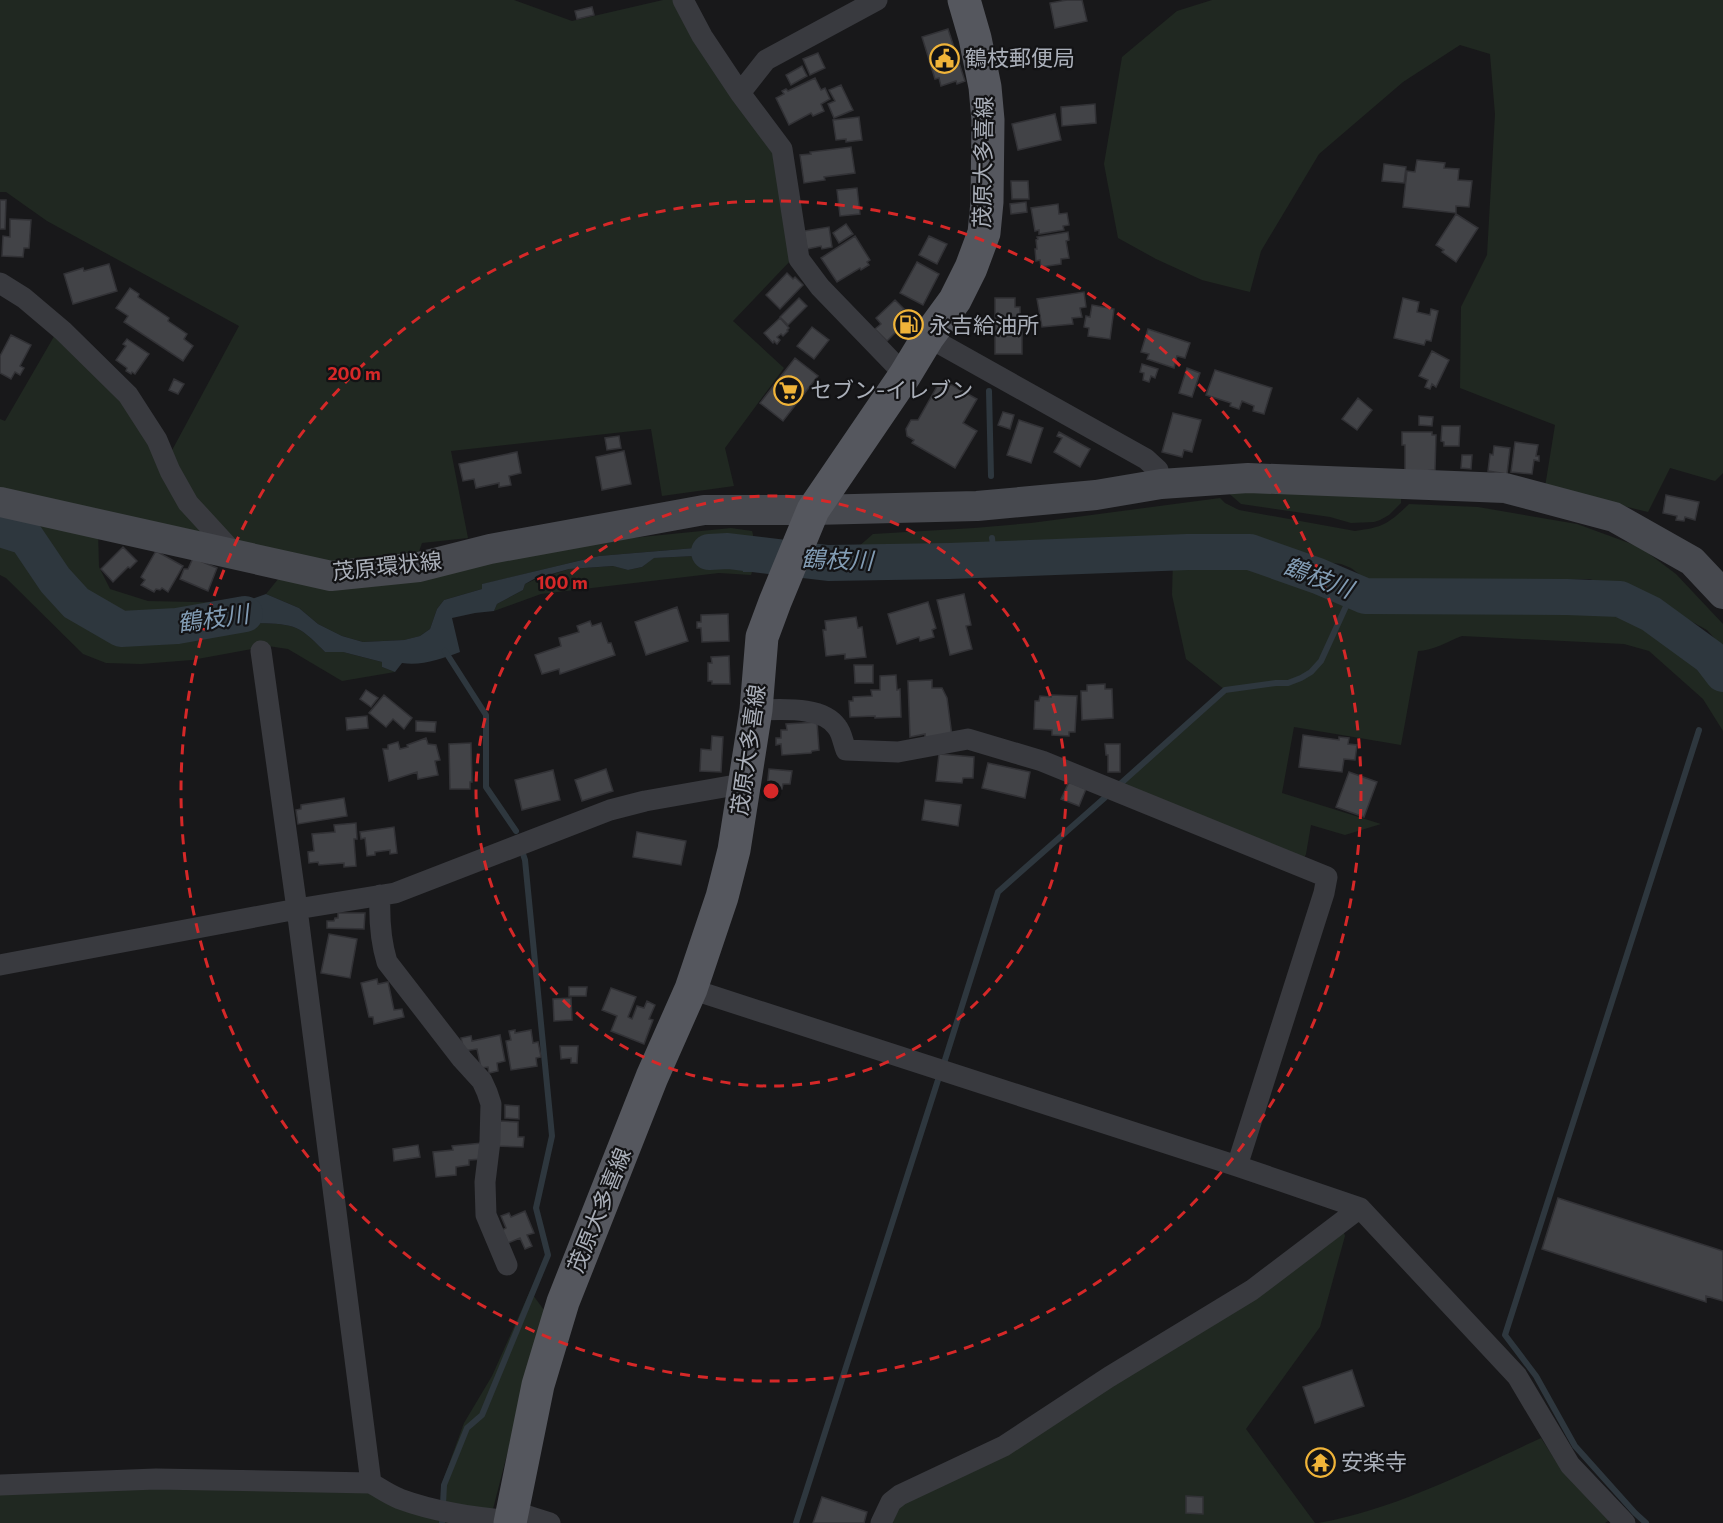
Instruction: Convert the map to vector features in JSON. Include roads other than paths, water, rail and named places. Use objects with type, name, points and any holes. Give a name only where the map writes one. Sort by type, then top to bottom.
[{"type":"main road","name":"茂原大多喜線","points":[[510,1518],[538,1385],[563,1302],[652,1077],[691,988],[722,897],[734,850],[756,710],[762,637],[809,521],[928,337],[955,300],[971,268],[984,233],[987,202],[988,120],[985,87],[964,0]]},
{"type":"main road","name":"茂原環状線","points":[[0,501],[332,576],[419,567],[490,549],[704,510],[809,521],[1096,495],[1161,484],[1248,478],[1505,488],[1614,517],[1692,561],[1723,594]]},
{"type":"street","points":[[683,0],[702,36],[740,93],[782,149],[799,259],[820,287],[905,375]]},
{"type":"street","points":[[740,93],[766,60],[877,0]]},
{"type":"street","points":[[0,283],[24,298],[63,331],[128,395],[157,440],[170,471],[188,503],[234,553]]},
{"type":"street","points":[[928,337],[1146,459],[1158,470],[1161,484]]},
{"type":"street","points":[[261,651],[297,909],[371,1483]]},
{"type":"street","points":[[756,710],[812,711],[837,727],[846,750],[898,752],[968,739],[1042,761],[1327,877],[1324,893],[1237,1166]]},
{"type":"street","points":[[0,964],[395,893],[610,810],[655,799],[730,786],[743,787]]},
{"type":"street","points":[[380,895],[379,924],[381,943],[387,962],[462,1059],[482,1081],[491,1104],[485,1182],[486,1215],[507,1265]]},
{"type":"street","points":[[691,988],[1360,1208],[1517,1376],[1570,1465],[1626,1523]]},
{"type":"street","points":[[881,1523],[891,1502],[900,1495],[1004,1446],[1109,1377],[1252,1290],[1360,1208]]},
{"type":"street","points":[[0,1485],[156,1479],[371,1483],[398,1498],[427,1507],[469,1516],[549,1523]]},
{"type":"water","points":[[755,543],[758,559],[752,572],[743,572],[742,565],[731,557],[715,555],[654,558],[642,567],[628,570],[613,566],[569,569],[534,579],[525,584],[523,590],[497,604],[494,611],[452,618],[460,652],[424,663],[402,663],[395,672],[382,667],[382,662],[343,652],[325,652],[304,633],[287,625],[248,623],[197,627],[195,619],[266,594],[299,608],[318,624],[342,636],[363,642],[404,640],[420,636],[430,629],[437,609],[444,600],[482,589],[482,584],[599,556]]},
{"type":"waterway","points":[[989,391],[991,476]]},
{"type":"waterway","name":"鶴枝川","points":[[0,529],[26,537],[55,580],[76,603],[121,629],[177,626],[245,614]]},
{"type":"waterway","points":[[992,538],[994,559]]},
{"type":"waterway","name":"鶴枝川","points":[[709,552],[728,551],[828,563],[1250,552],[1318,576],[1365,596],[1620,599],[1651,614],[1710,657],[1723,674]]},
{"type":"waterway","points":[[1119,785],[1225,690],[1288,683],[1311,672],[1321,661],[1353,591]]},
{"type":"waterway","points":[[445,651],[486,715],[486,787],[516,831]]},
{"type":"waterway","points":[[1646,1523],[1575,1446],[1536,1376],[1505,1335],[1699,730]]},
{"type":"waterway","points":[[944,1063],[998,892],[1109,794]]},
{"type":"waterway","points":[[442,1523],[444,1485],[467,1428],[482,1415],[548,1255],[536,1208],[552,1136],[525,860],[522,851]]},
{"type":"waterway","points":[[796,1523],[938,1080]]},
{"type":"place","name":"鶴枝郵便局","points":[[944,58]]},
{"type":"place","name":"永吉給油所","points":[[908,325]]},
{"type":"place","name":"セブン-イレブン","points":[[789,390]]},
{"type":"place","name":"安楽寺","points":[[1320,1462]]}]
